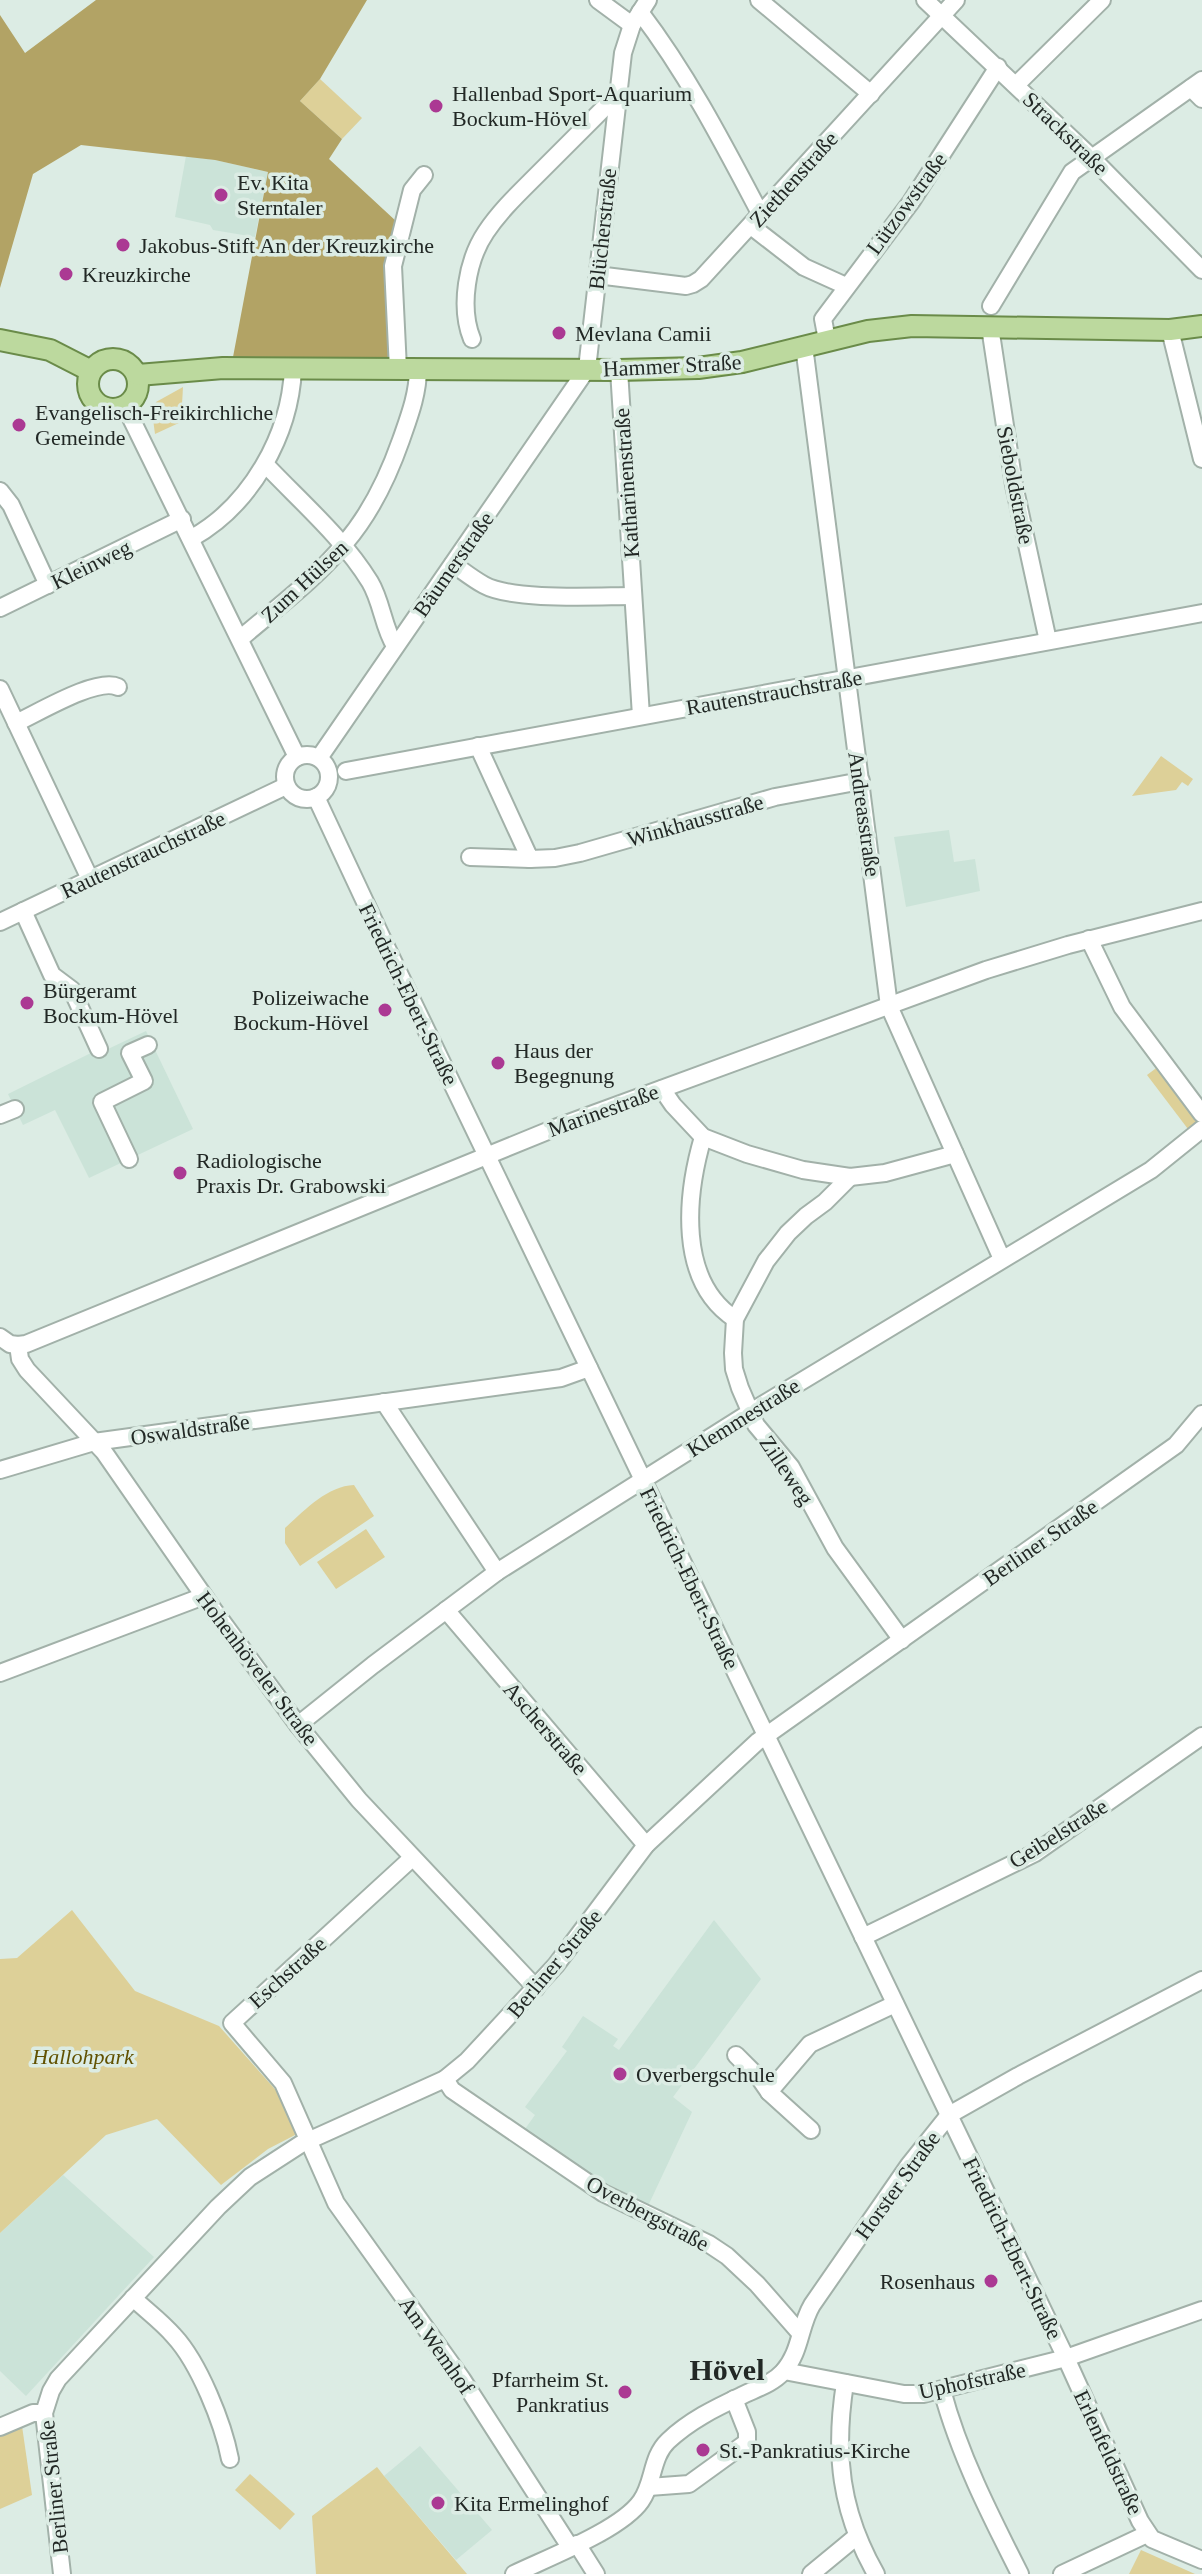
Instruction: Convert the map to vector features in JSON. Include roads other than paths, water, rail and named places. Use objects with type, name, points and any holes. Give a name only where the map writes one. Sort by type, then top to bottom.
[{"type":"main road","name":"Hammer Straße","points":[[138,375],[223,368],[411,375],[726,365],[888,328],[991,317],[1170,330],[1202,326]]},
{"type":"main road","points":[[0,340],[50,350],[91,371]]},
{"type":"main road","points":[[112,358],[125,361],[138,375],[137,393],[125,406],[111,409],[98,404],[89,392],[88,378],[100,362],[112,358]]},
{"type":"street","points":[[598,0],[640,13],[718,132],[756,220],[804,267],[846,286]]},
{"type":"street","points":[[759,0],[871,94]]},
{"type":"street","name":"Strackstraße","points":[[925,0],[1091,157],[1202,270]]},
{"type":"street","name":"Ziethenstraße","points":[[597,275],[693,284],[756,220],[956,0]]},
{"type":"street","points":[[1016,85],[1102,0]]},
{"type":"street","name":"Blücherstraße","points":[[587,369],[623,53],[640,13]]},
{"type":"street","name":"Lützowstraße","points":[[827,340],[823,319],[911,202],[998,67]]},
{"type":"street","points":[[991,317],[1072,172],[1198,89]]},
{"type":"street","points":[[472,339],[466,325],[467,293],[475,253],[485,232],[509,203],[606,106],[616,106]]},
{"type":"street","points":[[411,375],[393,266],[412,190],[424,175]]},
{"type":"street","name":"Sieboldstraße","points":[[991,317],[1014,485],[1048,641]]},
{"type":"street","points":[[1170,330],[1202,459]]},
{"type":"street","name":"Andreasstraße","points":[[804,346],[889,1006],[1002,1259]]},
{"type":"street","points":[[192,538],[231,507],[266,465],[289,406],[293,369]]},
{"type":"street","name":"Bäumerstraße","points":[[319,758],[587,369]]},
{"type":"street","name":"Katharinenstraße","points":[[619,370],[641,716]]},
{"type":"street","name":"Zum Hülsen","points":[[240,639],[343,547],[364,517],[391,469],[411,375]]},
{"type":"street","points":[[125,406],[297,757]]},
{"type":"street","points":[[266,465],[343,547],[370,582],[395,646]]},
{"type":"street","points":[[0,491],[11,505],[48,585]]},
{"type":"street","name":"Kleinweg","points":[[0,608],[182,519]]},
{"type":"street","points":[[453,564],[485,586],[500,591],[633,596]]},
{"type":"street","name":"Rautenstrauchstraße","points":[[346,771],[1202,613]]},
{"type":"street","points":[[16,723],[96,686],[112,684],[118,687]]},
{"type":"street","points":[[0,689],[90,879]]},
{"type":"street","points":[[478,746],[530,859]]},
{"type":"street","points":[[297,757],[319,758],[327,768],[329,781],[316,797],[299,798],[286,786],[285,773],[297,757]]},
{"type":"street","name":"Winkhausstraße","points":[[470,857],[555,858],[775,797],[861,781]]},
{"type":"street","name":"Rautenstrauchstraße","points":[[0,922],[286,786]]},
{"type":"street","name":"Friedrich-Ebert-Straße","points":[[316,797],[1066,2358]]},
{"type":"street","points":[[23,911],[52,975],[72,990],[99,1049]]},
{"type":"street","name":"Marinestraße","points":[[18,1345],[486,1155],[986,970],[1089,939],[1202,911]]},
{"type":"street","points":[[1089,939],[1122,1007],[1202,1114]]},
{"type":"street","points":[[129,1159],[102,1102],[144,1081],[130,1053],[148,1045]]},
{"type":"street","points":[[662,1089],[703,1137],[803,1170],[850,1177],[885,1173],[955,1154]]},
{"type":"street","name":"Klemmestraße","points":[[298,1725],[497,1572],[749,1413],[1151,1170],[1202,1129]]},
{"type":"street","points":[[703,1137],[689,1203],[691,1240],[703,1282],[712,1299],[735,1319]]},
{"type":"street","name":"Zilleweg","points":[[850,1177],[788,1233],[766,1261],[735,1319],[734,1369],[756,1425],[791,1467],[835,1548],[902,1640]]},
{"type":"street","points":[[0,1337],[18,1345]]},
{"type":"street","name":"Hohenhöveler Straße","points":[[18,1345],[20,1359],[27,1370],[104,1452],[298,1725],[359,1800],[536,1988]]},
{"type":"street","name":"Oswaldstraße","points":[[0,1470],[94,1442],[561,1378],[589,1368]]},
{"type":"street","points":[[384,1402],[497,1572]]},
{"type":"street","name":"Berliner Straße","points":[[62,2574],[44,2413],[51,2391],[58,2379],[218,2207],[245,2181],[277,2158],[445,2079],[467,2061],[536,1988],[571,1947],[646,1845],[765,1735],[1176,1445],[1202,1414]]},
{"type":"street","points":[[0,1673],[204,1596]]},
{"type":"street","name":"Ascherstraße","points":[[446,1610],[646,1845]]},
{"type":"street","name":"Geibelstraße","points":[[863,1937],[1035,1853],[1202,1736]]},
{"type":"street","name":"Eschstraße","points":[[310,2141],[283,2083],[232,2023],[412,1858]]},
{"type":"street","name":"Horster Straße","points":[[784,2371],[795,2356],[805,2316],[824,2286],[909,2165],[949,2115],[1202,1980]]},
{"type":"street","points":[[769,2092],[810,2044],[895,2004]]},
{"type":"street","points":[[736,2055],[769,2092],[811,2130]]},
{"type":"street","name":"Overbergstraße","points":[[445,2079],[452,2090],[603,2193],[709,2244],[727,2256],[757,2284],[800,2333]]},
{"type":"street","name":"Am Wemhof","points":[[310,2141],[336,2203],[596,2574]]},
{"type":"street","points":[[133,2298],[185,2349],[217,2414],[230,2459]]},
{"type":"street","name":"Uphofstraße","points":[[784,2371],[904,2394],[942,2390],[1066,2358],[1202,2310]]},
{"type":"street","name":"Erlenfeldstraße","points":[[1066,2358],[1147,2534],[1160,2544],[1202,2560]]},
{"type":"street","points":[[514,2574],[613,2525],[635,2509],[649,2487],[658,2456],[669,2439],[708,2412],[774,2380],[784,2371]]},
{"type":"street","points":[[845,2383],[838,2451],[847,2504],[857,2536],[876,2574]]},
{"type":"street","points":[[942,2390],[967,2462],[1020,2574]]},
{"type":"street","points":[[649,2487],[689,2484],[747,2442],[747,2432],[734,2399]]},
{"type":"street","points":[[0,2427],[33,2413],[44,2413]]},
{"type":"street","points":[[1062,2574],[1147,2534]]},
{"type":"street","points":[[811,2574],[857,2536]]},
{"type":"place","name":"Hallenbad Sport-Aquarium Bockum-Hövel","points":[[436,106]]},
{"type":"place","name":"Ev. Kita Sterntaler","points":[[221,195]]},
{"type":"place","name":"Jakobus-Stift An der Kreuzkirche","points":[[123,245]]},
{"type":"place","name":"Kreuzkirche","points":[[66,274]]},
{"type":"place","name":"Mevlana Camii","points":[[559,333]]},
{"type":"place","name":"Evangelisch-Freikirchliche Gemeinde","points":[[19,425]]},
{"type":"place","name":"Bürgeramt Bockum-Hövel","points":[[27,1003]]},
{"type":"place","name":"Polizeiwache Bockum-Hövel","points":[[385,1010]]},
{"type":"place","name":"Haus der Begegnung","points":[[498,1063]]},
{"type":"place","name":"Radiologische Praxis Dr. Grabowski","points":[[180,1173]]},
{"type":"place","name":"Overbergschule","points":[[620,2074]]},
{"type":"place","name":"Rosenhaus","points":[[991,2281]]},
{"type":"place","name":"Pfarrheim St. Pankratius","points":[[625,2392]]},
{"type":"place","name":"St.-Pankratius-Kirche","points":[[703,2450]]},
{"type":"place","name":"Kita Ermelinghof","points":[[438,2503]]},
{"type":"district","name":"Hövel","points":[[727,2370]]},
{"type":"park label","name":"Hallohpark","points":[[83,2056]]}]
